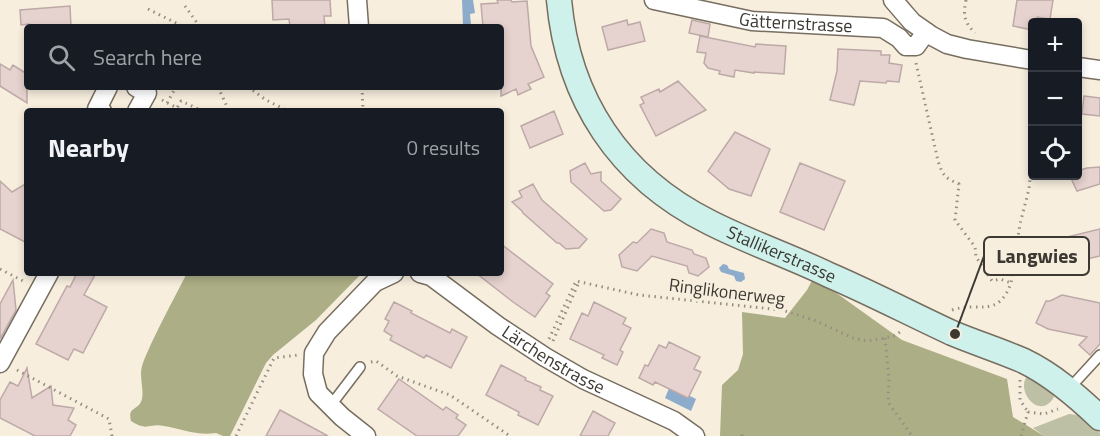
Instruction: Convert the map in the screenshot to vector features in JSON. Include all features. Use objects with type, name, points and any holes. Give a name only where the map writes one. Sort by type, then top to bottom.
[{"type":"main road","name":"Stallikerstrasse","points":[[559,0],[567,50],[575,77],[588,107],[600,128],[624,159],[666,196],[692,213],[727,231],[830,275],[955,334],[1025,362],[1072,393],[1100,418]]},
{"type":"street","points":[[357,0],[359,24]]},
{"type":"street","name":"Gätternstrasse","points":[[654,0],[752,21],[884,28],[906,46],[921,39]]},
{"type":"street","points":[[893,0],[912,22],[921,39],[1028,59]]},
{"type":"street","points":[[1082,68],[1100,70]]},
{"type":"street","points":[[98,108],[106,90]]},
{"type":"street","points":[[138,108],[141,90]]},
{"type":"street","points":[[0,362],[47,276]]},
{"type":"street","points":[[366,436],[342,417],[318,393],[314,374],[314,353],[327,332],[375,282],[388,276]]},
{"type":"street","name":"Lärchenstrasse","points":[[431,276],[498,326],[544,356],[584,379],[674,422],[694,436]]},
{"type":"lane","points":[[1072,393],[1100,355]]},
{"type":"lane","points":[[331,405],[360,367]]},
{"type":"path","points":[[966,0],[964,11],[967,25],[975,33],[984,35]]},
{"type":"path","points":[[185,6],[198,24]]},
{"type":"path","points":[[148,9],[178,24]]},
{"type":"path","points":[[921,39],[916,64],[938,161],[946,178],[959,184],[955,220],[975,247],[976,257],[992,281],[1000,279],[1011,283]]},
{"type":"path","points":[[141,90],[177,108],[182,101],[197,108]]},
{"type":"path","points":[[167,103],[174,90]]},
{"type":"path","points":[[219,90],[228,108]]},
{"type":"path","points":[[252,90],[282,108]]},
{"type":"path","points":[[362,90],[363,108]]},
{"type":"path","points":[[948,312],[957,308],[982,308],[994,305],[1002,300],[1007,292],[1011,283],[1020,224],[1030,180]]},
{"type":"path","points":[[0,269],[40,289]]},
{"type":"path","name":"Ringlikonerweg","points":[[544,356],[578,282],[639,295],[782,310],[866,341],[896,335],[902,331]]},
{"type":"path","points":[[885,338],[889,379],[888,402],[912,436]]},
{"type":"path","points":[[236,436],[274,358],[314,353]]},
{"type":"path","points":[[360,367],[376,361],[397,376],[450,395],[510,436]]},
{"type":"path","points":[[0,362],[109,419],[112,436]]},
{"type":"path","points":[[1025,362],[1019,383],[1020,400],[1028,412],[1044,414],[1063,407],[1072,393]]},
{"type":"path","points":[[1021,436],[1028,412]]},
{"type":"green space","points":[[185,276],[359,276],[316,320],[266,363],[230,436],[196,433],[164,426],[145,427],[131,421],[132,411],[142,399],[142,366]]},
{"type":"green space","points":[[814,277],[902,340],[1007,379],[1013,417],[1044,436],[720,436],[722,385],[738,370],[743,354],[742,312],[785,318]]},
{"type":"green space","points":[[1028,375],[1051,390],[1054,397],[1048,404],[1036,405],[1030,401],[1024,388]]},
{"type":"green space","points":[[1069,414],[1087,420],[1100,433],[1100,436],[1044,436],[1033,428]]},
{"type":"water","points":[[462,0],[473,0],[475,13],[470,14],[471,24],[463,24]]},
{"type":"water","points":[[723,264],[729,269],[744,273],[745,279],[741,282],[736,281],[734,276],[721,272],[719,268]]},
{"type":"water","points":[[670,386],[696,399],[691,411],[665,398]]},
{"type":"building","points":[[272,0],[330,0],[331,16],[324,16],[325,24],[290,24],[289,19],[273,20]]},
{"type":"building","points":[[497,0],[527,1],[531,46],[544,77],[528,84],[531,89],[518,95],[516,89],[501,96],[501,90],[504,90],[504,24],[483,24],[481,4],[498,3]]},
{"type":"building","points":[[1017,0],[1053,0],[1050,18],[1028,18],[1028,29],[1013,26]]},
{"type":"building","points":[[70,6],[71,24],[21,25],[20,10]]},
{"type":"building","points":[[627,20],[628,25],[640,22],[645,41],[608,50],[602,27]]},
{"type":"building","points":[[692,20],[710,24],[708,37],[689,33]]},
{"type":"building","points":[[700,36],[755,47],[756,44],[786,46],[784,74],[735,70],[734,77],[719,74],[720,71],[708,68],[704,63],[706,53],[697,52]]},
{"type":"building","points":[[838,49],[881,51],[881,55],[890,55],[889,63],[902,65],[899,82],[860,81],[854,105],[830,100],[837,71]]},
{"type":"building","points":[[0,64],[10,70],[13,65],[24,72],[27,103],[0,86]]},
{"type":"building","points":[[678,81],[706,110],[656,136],[640,105],[644,103],[641,97],[659,89],[660,92]]},
{"type":"building","points":[[1084,96],[1100,98],[1100,116],[1082,114]]},
{"type":"building","points":[[554,111],[563,134],[530,148],[521,126]]},
{"type":"building","points":[[735,132],[770,149],[751,196],[729,189],[708,171]]},
{"type":"building","points":[[585,163],[591,174],[601,172],[601,181],[621,199],[611,210],[604,211],[571,182],[570,171]]},
{"type":"building","points":[[800,163],[845,181],[824,230],[780,212]]},
{"type":"building","points":[[1100,167],[1100,184],[1077,191],[1072,180],[1082,180],[1082,170]]},
{"type":"building","points":[[0,181],[12,192],[24,185],[24,241],[0,229]]},
{"type":"building","points":[[533,184],[542,200],[587,239],[579,248],[566,249],[557,243],[512,202],[522,197],[519,191]]},
{"type":"building","points":[[651,229],[664,233],[667,242],[692,250],[694,254],[706,258],[709,267],[698,276],[689,273],[687,266],[652,256],[637,271],[622,267],[619,255],[633,242],[637,243]]},
{"type":"building","points":[[1100,229],[1100,256],[1082,260],[1081,253],[1071,255],[1067,237]]},
{"type":"building","points":[[504,246],[553,284],[546,293],[550,296],[535,317],[480,276],[504,276]]},
{"type":"building","points":[[76,276],[94,276],[84,295],[107,307],[83,353],[74,349],[68,360],[36,344],[67,286],[70,287]]},
{"type":"building","points":[[13,280],[16,310],[0,339],[0,304]]},
{"type":"building","points":[[1062,295],[1100,303],[1100,344],[1090,355],[1079,345],[1087,337],[1048,329],[1036,323],[1046,301]]},
{"type":"building","points":[[394,302],[450,333],[452,329],[467,337],[451,368],[426,355],[424,358],[390,340],[392,336],[384,331],[389,321],[385,319]]},
{"type":"building","points":[[594,302],[626,318],[623,324],[631,328],[620,350],[623,352],[617,365],[602,358],[604,355],[570,339],[582,313],[588,316]]},
{"type":"building","points":[[669,342],[700,357],[694,369],[701,372],[688,398],[655,382],[653,385],[639,378],[659,345],[666,348]]},
{"type":"building","points":[[501,365],[553,396],[538,425],[486,395]]},
{"type":"building","points":[[27,368],[32,398],[51,386],[53,405],[74,408],[68,420],[76,425],[70,436],[35,436],[0,418],[0,400],[10,382],[18,386]]},
{"type":"building","points":[[399,379],[443,410],[446,407],[458,415],[456,418],[466,425],[458,436],[417,436],[378,409]]},
{"type":"building","points":[[280,410],[328,436],[266,436]]},
{"type":"building","points":[[593,411],[615,423],[608,436],[580,436]]},
{"type":"place","name":"Langwies","points":[[955,334]]}]
